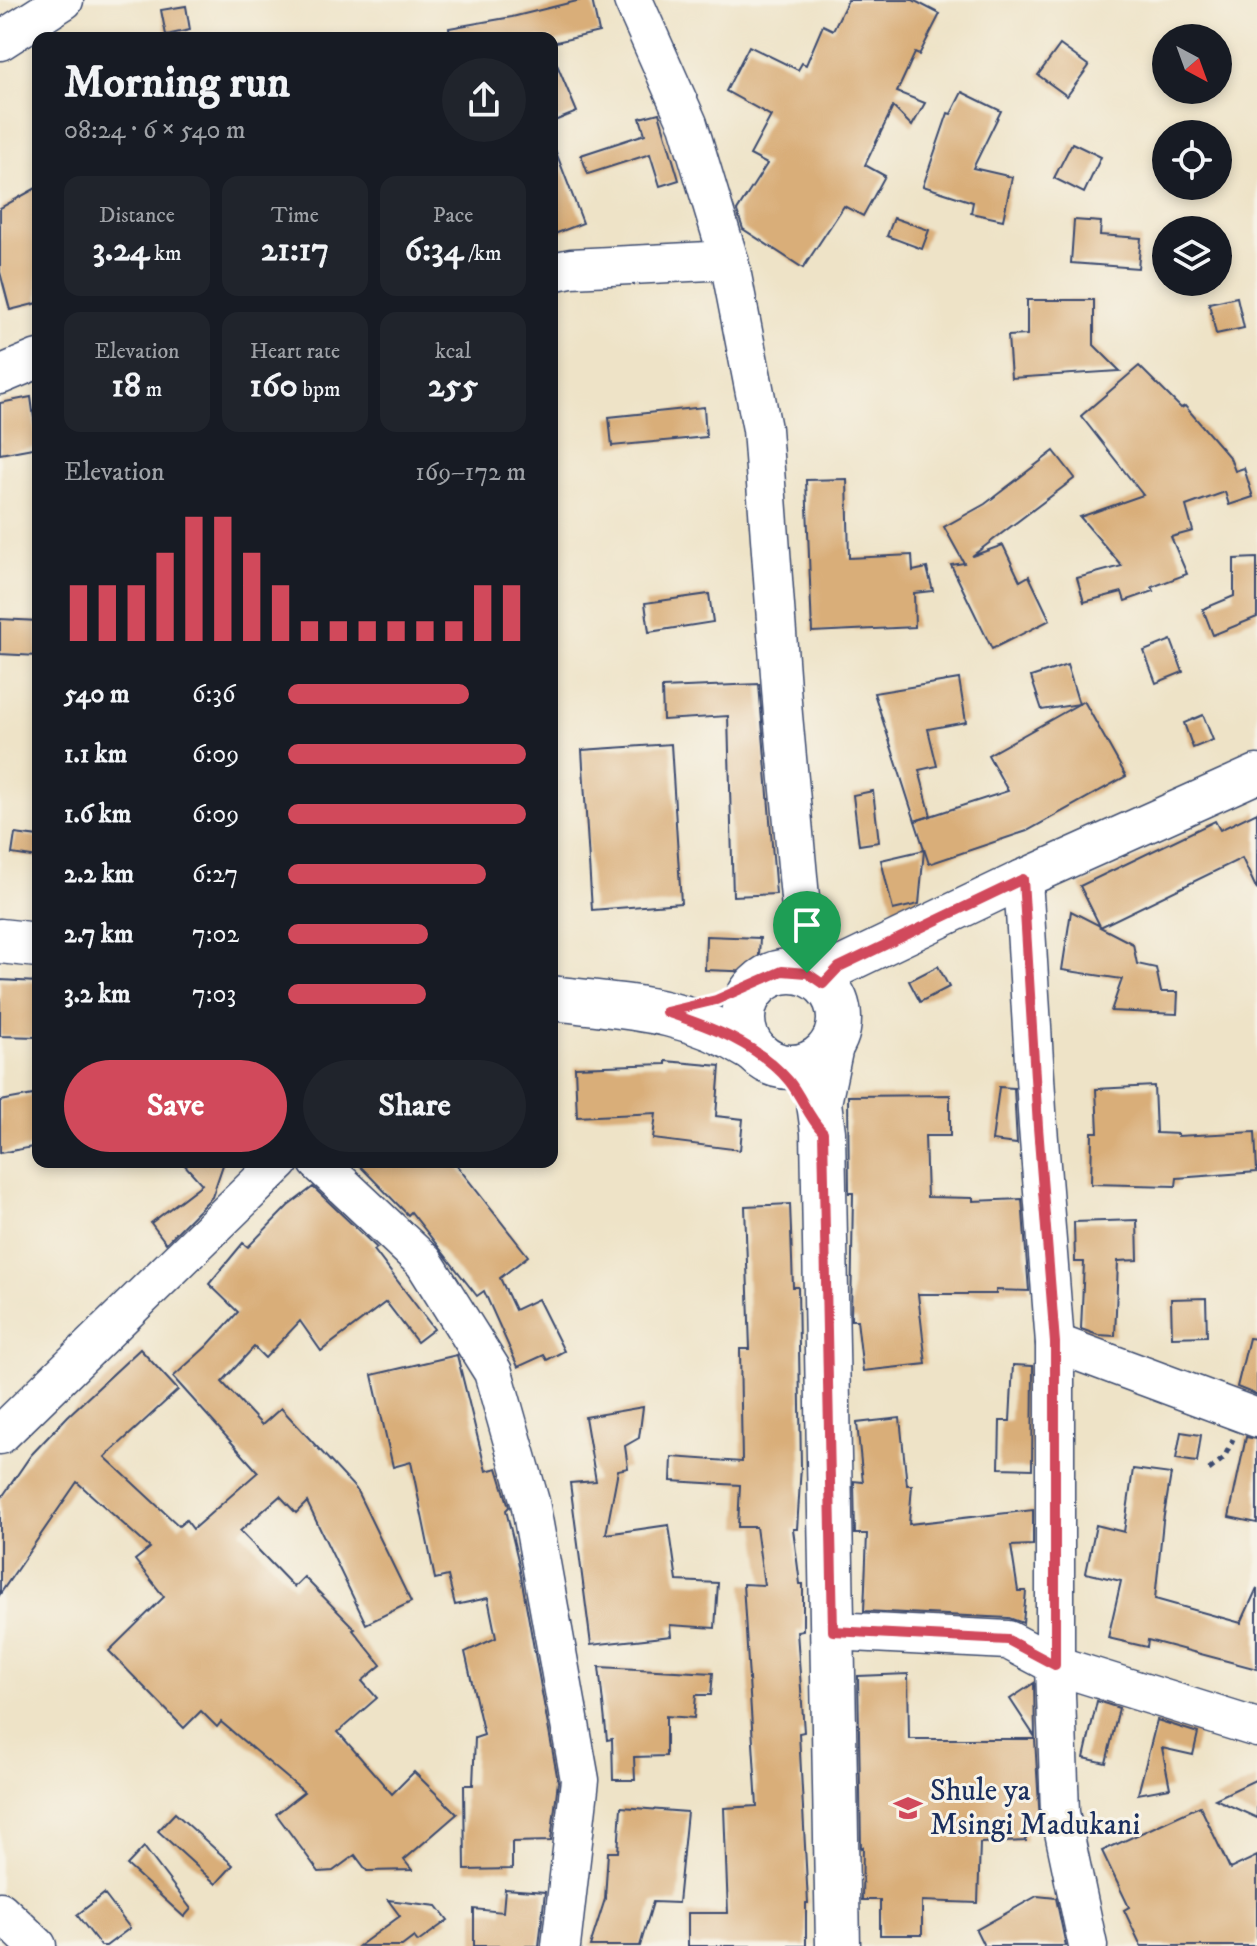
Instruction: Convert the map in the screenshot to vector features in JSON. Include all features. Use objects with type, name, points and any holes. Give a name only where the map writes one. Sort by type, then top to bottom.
[{"type":"main road","points":[[0,941],[32,944]]},
{"type":"main road","points":[[666,1012],[716,1000],[782,971],[815,978],[834,998],[838,1010],[836,1035],[819,1103],[823,1132],[838,1946]]},
{"type":"main road","points":[[759,982],[745,1003],[743,1028],[762,1056],[791,1083],[811,1119],[823,1132]]},
{"type":"main road","points":[[558,999],[666,1012],[711,1028],[787,1067],[811,1062],[831,1046]]},
{"type":"street","points":[[0,41],[64,0]]},
{"type":"street","points":[[633,0],[688,124],[729,260],[762,429],[783,715],[815,978],[1023,879],[1257,774]]},
{"type":"street","points":[[558,271],[729,260]]},
{"type":"street","points":[[0,375],[32,362]]},
{"type":"street","points":[[1023,879],[1055,1343],[1055,1665],[1060,1813],[1088,1946]]},
{"type":"street","points":[[0,1435],[274,1168]]},
{"type":"street","points":[[324,1168],[424,1262],[493,1372],[530,1502],[580,1780],[561,1946]]},
{"type":"street","points":[[1055,1343],[1257,1418]]},
{"type":"street","points":[[833,1631],[1008,1640],[1055,1665],[1257,1728]]},
{"type":"street","points":[[0,1911],[37,1946]]},
{"type":"building","points":[[592,0],[599,32],[558,42],[558,32],[449,32],[449,28]]},
{"type":"building","points":[[848,0],[913,0],[940,14],[919,55],[915,53],[897,92],[925,103],[912,126],[893,107],[865,165],[885,176],[863,216],[844,206],[803,268],[743,229],[737,211],[767,164],[750,155],[771,116],[726,91],[749,46],[798,70],[802,63],[806,65],[823,25],[833,30]]},
{"type":"building","points":[[186,6],[190,30],[165,32],[161,10]]},
{"type":"building","points":[[1060,45],[1089,66],[1067,96],[1038,75]]},
{"type":"building","points":[[558,67],[577,112],[558,120]]},
{"type":"building","points":[[962,92],[1001,111],[973,168],[1012,177],[1003,220],[971,213],[973,202],[923,186],[948,113],[951,114]]},
{"type":"building","points":[[659,113],[679,180],[660,186],[650,154],[588,174],[581,155],[645,134],[640,118]]},
{"type":"building","points":[[1072,143],[1101,157],[1084,193],[1054,178]]},
{"type":"building","points":[[558,157],[583,223],[558,233]]},
{"type":"building","points":[[32,190],[32,304],[10,310],[0,272],[0,208]]},
{"type":"building","points":[[894,218],[929,230],[922,249],[887,236]]},
{"type":"building","points":[[1074,220],[1101,222],[1100,235],[1141,238],[1138,268],[1071,263]]},
{"type":"building","points":[[1237,297],[1244,328],[1216,334],[1209,303]]},
{"type":"building","points":[[1027,300],[1094,300],[1094,345],[1120,371],[1011,378],[1008,336],[1027,335]]},
{"type":"building","points":[[1139,366],[1181,408],[1185,406],[1230,458],[1235,471],[1244,468],[1253,497],[1229,505],[1225,492],[1186,506],[1193,531],[1171,537],[1187,574],[1152,587],[1154,591],[1125,601],[1122,592],[1084,602],[1077,578],[1122,566],[1080,517],[1143,495],[1081,416]]},
{"type":"building","points":[[31,397],[32,448],[0,454],[0,403]]},
{"type":"building","points":[[704,407],[706,437],[612,446],[609,417]]},
{"type":"building","points":[[1054,451],[1075,478],[972,556],[1003,545],[1020,581],[1029,576],[1050,620],[992,649],[951,565],[964,563],[944,527],[985,504]]},
{"type":"building","points":[[847,479],[849,558],[912,555],[913,571],[927,568],[933,591],[914,593],[915,627],[812,632],[806,480]]},
{"type":"building","points":[[1257,558],[1257,617],[1213,635],[1203,609],[1234,596],[1234,559]]},
{"type":"building","points":[[709,594],[713,622],[649,632],[645,603]]},
{"type":"building","points":[[0,619],[32,621],[32,656],[0,654]]},
{"type":"building","points":[[1171,640],[1183,672],[1156,683],[1144,651]]},
{"type":"building","points":[[1067,665],[1079,704],[1042,710],[1031,677]]},
{"type":"building","points":[[959,679],[966,722],[928,729],[937,766],[919,770],[931,816],[915,821],[874,693]]},
{"type":"building","points":[[759,684],[776,894],[733,896],[728,716],[663,720],[662,688]]},
{"type":"building","points":[[1084,701],[1126,776],[1027,831],[929,864],[915,821],[1008,791],[988,755]]},
{"type":"building","points":[[1203,715],[1213,740],[1193,748],[1184,723]]},
{"type":"building","points":[[671,744],[681,903],[592,910],[582,750]]},
{"type":"building","points":[[873,791],[879,842],[859,845],[853,795]]},
{"type":"building","points":[[1257,812],[1257,890],[1242,858],[1100,927],[1133,944],[1137,964],[1156,968],[1161,992],[1178,992],[1177,1014],[1111,1011],[1122,979],[1062,970],[1071,911],[1100,926],[1080,886],[1215,821],[1220,830]]},
{"type":"building","points":[[15,834],[32,836],[32,857],[12,854]]},
{"type":"building","points":[[924,850],[919,904],[893,910],[881,860]]},
{"type":"building","points":[[706,936],[760,938],[758,972],[705,970]]},
{"type":"building","points":[[938,966],[949,987],[920,1002],[909,981]]},
{"type":"building","points":[[0,980],[32,982],[32,1037],[0,1036]]},
{"type":"building","points":[[666,1061],[720,1066],[716,1116],[743,1119],[740,1150],[653,1139],[656,1113],[577,1117],[575,1067],[666,1064]]},
{"type":"building","points":[[1154,1086],[1156,1133],[1178,1136],[1255,1132],[1257,1172],[1177,1178],[1176,1186],[1091,1184],[1092,1132],[1098,1132],[1096,1089]]},
{"type":"building","points":[[999,1087],[1014,1088],[1017,1144],[992,1141]]},
{"type":"building","points":[[32,1095],[32,1147],[0,1153],[0,1101]]},
{"type":"building","points":[[950,1095],[950,1136],[925,1136],[927,1197],[973,1198],[973,1201],[1022,1199],[1029,1291],[918,1294],[926,1364],[863,1371],[857,1320],[851,1320],[853,1193],[849,1193],[848,1096]]},
{"type":"building","points":[[187,1168],[222,1168],[212,1197],[166,1243],[151,1223],[202,1184]]},
{"type":"building","points":[[362,1168],[459,1168],[528,1256],[500,1278],[515,1310],[538,1299],[564,1351],[547,1360],[544,1355],[518,1367],[484,1291],[477,1296],[411,1212],[408,1215]]},
{"type":"building","points":[[313,1187],[377,1248],[374,1250],[434,1329],[417,1342],[386,1302],[321,1351],[300,1321],[265,1358],[254,1347],[222,1382],[262,1425],[281,1408],[356,1489],[411,1602],[366,1624],[307,1502],[296,1513],[280,1496],[240,1531],[294,1587],[304,1577],[355,1629],[381,1665],[362,1681],[377,1698],[338,1732],[392,1794],[414,1772],[457,1814],[404,1860],[412,1870],[367,1871],[355,1855],[333,1871],[319,1872],[276,1814],[304,1792],[221,1722],[217,1727],[201,1711],[184,1728],[109,1651],[164,1597],[135,1560],[150,1548],[77,1482],[0,1594],[0,1500],[31,1455],[140,1349],[178,1390],[105,1457],[179,1526],[186,1520],[193,1529],[258,1472],[173,1377],[238,1312],[209,1284],[243,1243],[248,1247],[288,1206]]},
{"type":"building","points":[[790,1204],[793,1287],[798,1287],[801,1466],[797,1529],[793,1529],[800,1584],[803,1584],[803,1630],[797,1631],[804,1732],[799,1733],[808,1903],[806,1946],[688,1946],[688,1913],[728,1913],[724,1808],[757,1806],[743,1584],[764,1585],[756,1527],[738,1527],[740,1485],[671,1481],[672,1457],[742,1462],[740,1349],[750,1349],[745,1206]]},
{"type":"building","points":[[1137,1220],[1138,1260],[1118,1261],[1115,1336],[1098,1335],[1081,1329],[1084,1262],[1075,1262],[1074,1222]]},
{"type":"building","points":[[1206,1298],[1207,1336],[1172,1337],[1171,1299]]},
{"type":"building","points":[[1249,1338],[1257,1339],[1257,1395],[1237,1387]]},
{"type":"building","points":[[457,1355],[486,1471],[497,1468],[509,1507],[506,1510],[558,1781],[551,1841],[512,1842],[512,1869],[465,1870],[464,1785],[473,1785],[475,1738],[484,1735],[465,1652],[496,1638],[488,1598],[455,1605],[448,1576],[435,1579],[411,1462],[393,1467],[372,1375]]},
{"type":"building","points":[[1013,1365],[1033,1366],[1032,1469],[999,1468],[1000,1421],[1010,1421]]},
{"type":"building","points":[[643,1407],[639,1438],[625,1446],[628,1468],[618,1470],[606,1534],[669,1525],[677,1581],[718,1583],[715,1628],[670,1625],[671,1636],[591,1645],[570,1483],[596,1481],[585,1417]]},
{"type":"building","points":[[900,1418],[907,1485],[912,1485],[909,1524],[1033,1510],[1033,1545],[1011,1546],[1018,1591],[1026,1591],[1023,1623],[1009,1618],[864,1611],[867,1534],[855,1534],[854,1481],[863,1482],[857,1423]]},
{"type":"building","points":[[1181,1432],[1201,1435],[1197,1462],[1176,1459]]},
{"type":"building","points":[[1246,1437],[1257,1439],[1257,1523],[1229,1517]]},
{"type":"building","points":[[1133,1469],[1171,1474],[1155,1599],[1241,1623],[1257,1588],[1257,1669],[1148,1640],[1147,1647],[1108,1638],[1121,1581],[1086,1573],[1096,1525],[1124,1532]]},
{"type":"building","points":[[599,1667],[713,1673],[711,1695],[696,1695],[694,1718],[666,1716],[666,1756],[634,1757],[635,1780],[613,1780],[612,1739],[607,1740]]},
{"type":"building","points":[[908,1674],[909,1739],[1035,1739],[1040,1822],[1025,1823],[1026,1841],[980,1843],[978,1903],[922,1901],[922,1935],[880,1935],[880,1900],[862,1900],[858,1676]]},
{"type":"building","points":[[1034,1683],[1035,1737],[1010,1699]]},
{"type":"building","points":[[1097,1701],[1119,1708],[1106,1763],[1084,1758]]},
{"type":"building","points":[[1157,1720],[1198,1733],[1193,1755],[1162,1748],[1170,1788],[1138,1794]]},
{"type":"building","points":[[1257,1779],[1257,1818],[1215,1799]]},
{"type":"building","points":[[1200,1806],[1230,1869],[1257,1856],[1257,1946],[1141,1946],[1124,1910],[1129,1907],[1102,1851]]},
{"type":"building","points":[[621,1807],[687,1812],[678,1903],[653,1902],[640,1946],[590,1946],[605,1899],[608,1852],[618,1852]]},
{"type":"building","points":[[175,1813],[233,1865],[216,1884],[158,1831]]},
{"type":"building","points":[[144,1847],[191,1909],[184,1917],[127,1865]]},
{"type":"building","points":[[505,1889],[545,1892],[539,1946],[474,1946],[474,1909],[503,1912]]},
{"type":"building","points":[[104,1894],[130,1928],[106,1946],[101,1946],[77,1915]]},
{"type":"building","points":[[1037,1896],[1056,1898],[1066,1946],[984,1946],[976,1930]]},
{"type":"building","points":[[388,1900],[437,1906],[448,1920],[418,1942],[414,1937],[402,1946],[359,1946],[400,1916]]},
{"type":"place","name":"Shule ya Msingi Madukani","points":[[908,1808]]},
{"type":"route","points":[[1023,879],[1055,1343],[1055,1665],[1008,1640],[833,1631],[823,1132],[811,1119],[791,1083],[770,1062],[738,1040],[666,1012],[716,1000],[782,971],[807,973],[823,984],[839,967],[1023,879]]}]
